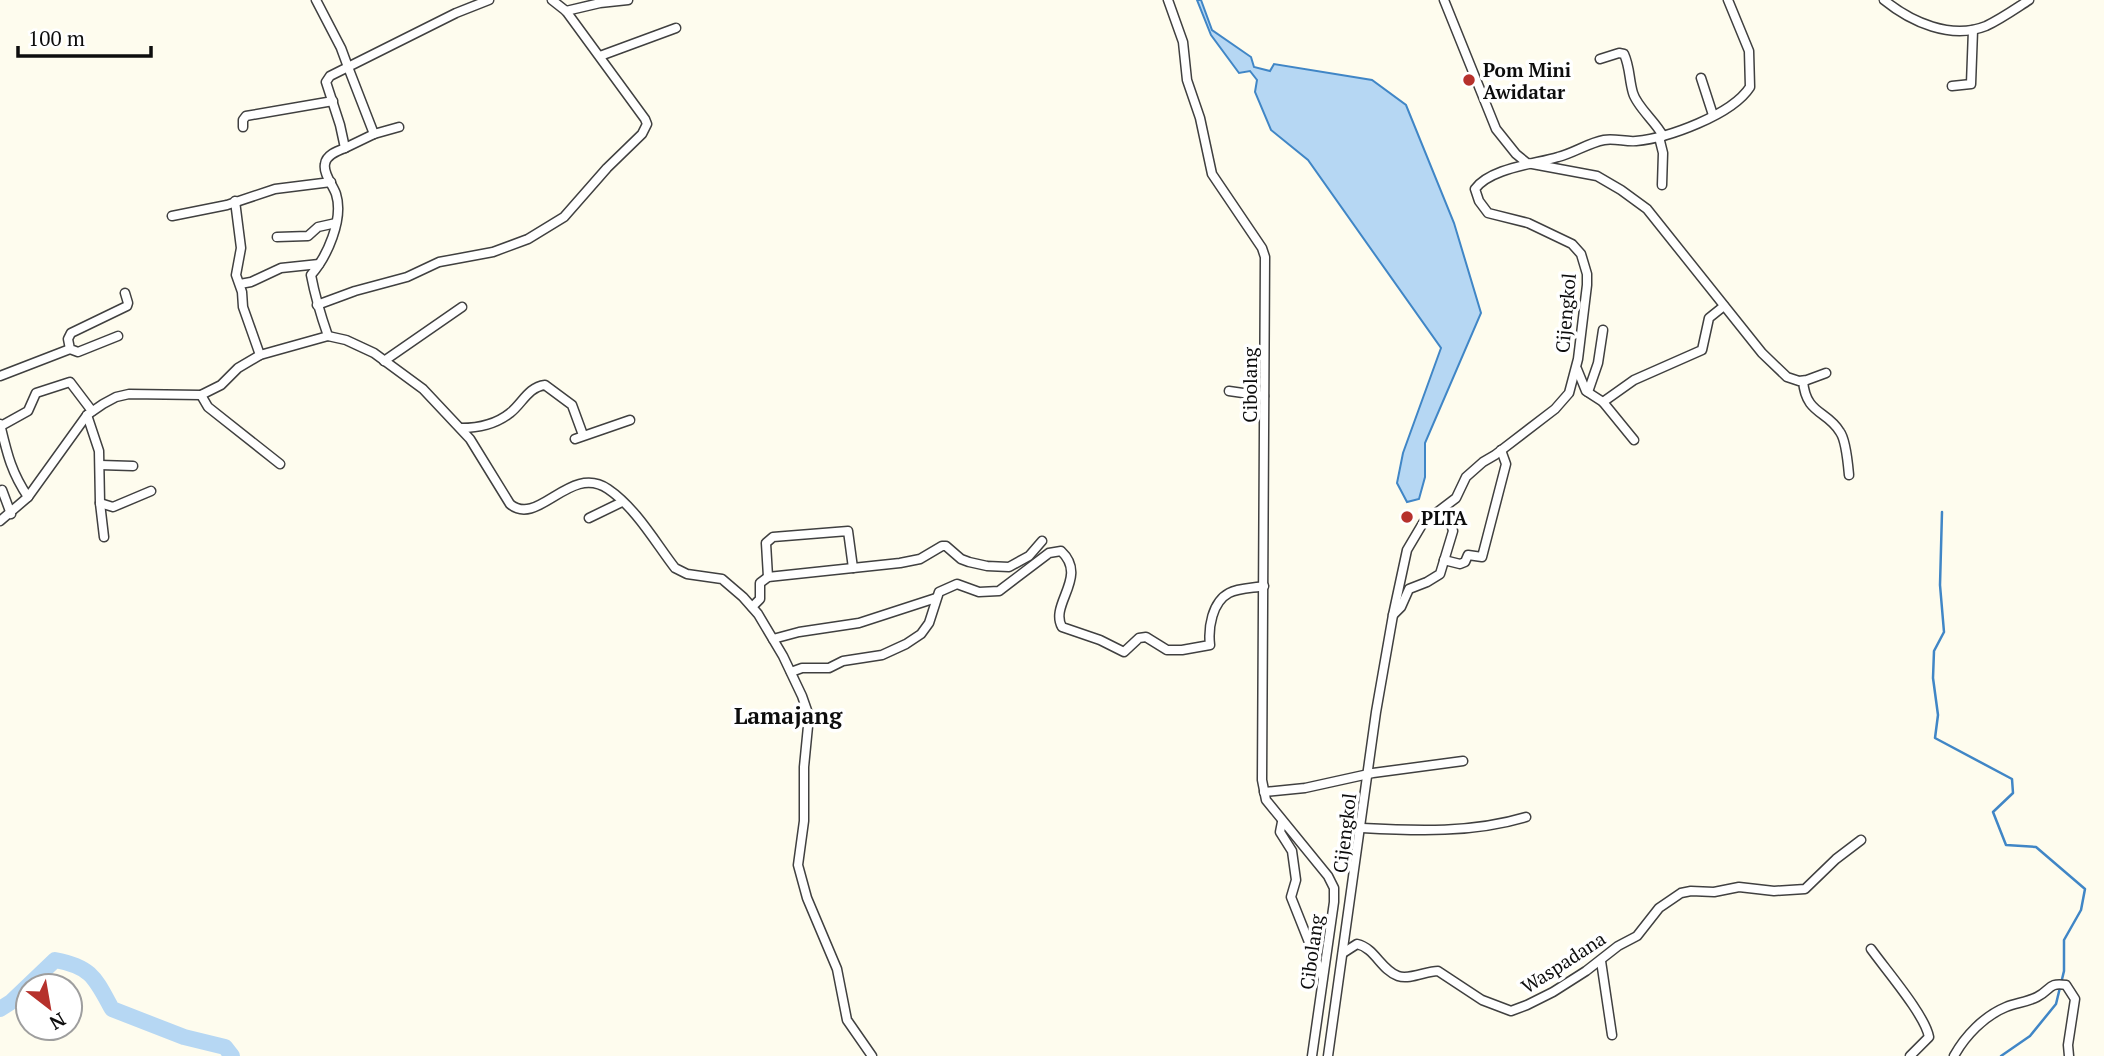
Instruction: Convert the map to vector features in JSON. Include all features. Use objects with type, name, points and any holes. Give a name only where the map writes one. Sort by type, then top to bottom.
[{"type":"street","points":[[316,0],[341,48],[374,134]]},
{"type":"street","points":[[345,148],[326,79],[456,13],[489,0]]},
{"type":"street","points":[[317,305],[407,277],[439,262],[493,252],[528,239],[564,217],[607,168],[642,134],[647,124],[566,11],[552,0]]},
{"type":"street","points":[[566,11],[628,0]]},
{"type":"street","name":"Cibolang","points":[[1168,0],[1183,42],[1187,80],[1200,118],[1212,174],[1262,248],[1265,257],[1262,780],[1266,800],[1328,876],[1334,888],[1312,1056]]},
{"type":"street","points":[[1444,0],[1496,129],[1507,145],[1527,163],[1597,176],[1647,209],[1762,353],[1787,377],[1803,381],[1826,373]]},
{"type":"street","points":[[1527,163],[1560,157],[1602,140],[1634,141],[1661,137],[1713,115],[1743,95],[1750,87],[1749,51],[1728,0]]},
{"type":"street","points":[[1884,0],[1907,17],[1929,26],[1954,31],[1973,30],[2003,17],[2028,0]]},
{"type":"street","points":[[600,57],[676,28]]},
{"type":"street","points":[[1952,86],[1971,84],[1973,30]]},
{"type":"street","points":[[1600,59],[1623,54],[1630,70],[1633,94],[1657,124],[1661,137],[1664,161],[1662,185]]},
{"type":"street","points":[[1700,78],[1713,115]]},
{"type":"street","points":[[243,127],[246,116],[333,101]]},
{"type":"street","points":[[328,336],[317,305],[311,275],[335,231],[337,197],[324,167],[326,160],[374,134],[399,128]]},
{"type":"street","name":"Cijengkol","points":[[1328,1056],[1362,828],[1367,775],[1406,550],[1423,523],[1457,498],[1466,477],[1555,409],[1567,396],[1576,366],[1587,285],[1581,254],[1572,244],[1528,223],[1488,213],[1475,192],[1477,185],[1488,177],[1527,163]]},
{"type":"street","points":[[172,216],[227,205],[275,189],[331,182]]},
{"type":"street","points":[[235,201],[241,248],[236,275],[243,292],[243,307],[260,355]]},
{"type":"street","points":[[277,237],[309,236],[318,227],[336,223]]},
{"type":"street","points":[[240,284],[251,282],[281,268],[319,264]]},
{"type":"street","points":[[70,349],[71,333],[127,306],[125,293]]},
{"type":"street","points":[[1603,402],[1634,380],[1702,350],[1709,318],[1724,306]]},
{"type":"street","points":[[384,361],[462,307]]},
{"type":"street","points":[[1588,392],[1598,363],[1603,330]]},
{"type":"street","points":[[0,376],[70,349],[78,352],[118,336]]},
{"type":"street","points":[[0,522],[28,497],[90,413],[116,397],[129,394],[201,395],[221,385],[238,368],[260,355],[328,336],[346,340],[384,361],[423,389],[461,428],[510,504],[516,509],[531,510],[562,490],[582,484],[607,488],[625,504],[675,568],[687,574],[722,579],[752,607],[792,672],[809,716],[804,767],[804,821],[798,865],[807,898],[837,969],[847,1020],[872,1056]]},
{"type":"street","points":[[1576,366],[1581,384],[1603,402],[1634,440]]},
{"type":"street","points":[[1803,381],[1804,395],[1814,409],[1841,432],[1847,451],[1849,475]]},
{"type":"street","points":[[28,497],[8,461],[0,425],[28,411],[36,393],[68,382],[73,383],[90,413],[99,451],[104,537]]},
{"type":"street","points":[[461,428],[486,426],[502,419],[514,410],[531,390],[545,385],[572,405],[579,437],[630,420]]},
{"type":"street","points":[[1229,391],[1264,396]]},
{"type":"street","points":[[201,395],[208,407],[280,464]]},
{"type":"street","points":[[1444,560],[1460,564],[1465,562],[1468,555],[1482,557],[1506,464],[1501,450]]},
{"type":"street","points":[[100,465],[133,466]]},
{"type":"street","points":[[2,490],[11,514]]},
{"type":"street","points":[[100,503],[113,507],[151,491]]},
{"type":"street","points":[[589,518],[625,504]]},
{"type":"street","name":"Cijengkol","points":[[1393,615],[1401,607],[1409,589],[1440,574],[1453,531],[1450,520],[1441,510]]},
{"type":"street","points":[[768,577],[766,543],[773,537],[848,531],[853,568]]},
{"type":"street","points":[[752,607],[760,599],[760,583],[768,577],[920,559],[942,546],[969,562],[1009,567],[1029,556],[1042,541]]},
{"type":"street","points":[[792,672],[802,668],[829,668],[843,661],[882,655],[906,644],[921,634],[929,623],[939,592],[957,584],[979,592],[999,591],[1049,553],[1062,551],[1070,562],[1072,572],[1058,619],[1062,627],[1100,640],[1124,652],[1139,638],[1146,638],[1163,649],[1182,650],[1210,645],[1210,621],[1220,602],[1229,593],[1264,586]]},
{"type":"street","points":[[773,639],[859,623],[936,598]]},
{"type":"street","points":[[1264,792],[1305,788],[1367,775],[1463,761]]},
{"type":"street","points":[[1362,828],[1391,831],[1452,830],[1526,817]]},
{"type":"street","points":[[1282,822],[1280,832],[1292,851],[1296,880],[1291,897],[1323,977]]},
{"type":"street","name":"Waspadana","points":[[1343,953],[1357,944],[1365,946],[1391,972],[1399,976],[1438,971],[1482,1000],[1511,1011],[1553,992],[1601,961],[1618,946],[1641,933],[1659,908],[1681,893],[1714,892],[1739,887],[1774,891],[1805,888],[1861,840]]},
{"type":"street","points":[[1871,949],[1923,1021],[1929,1034],[1910,1056]]},
{"type":"street","points":[[1601,961],[1612,1035]]},
{"type":"street","points":[[1954,1056],[1970,1033],[1986,1019],[2004,1008],[2038,997],[2049,987],[2062,984],[2075,999],[2068,1045],[2069,1056]]},
{"type":"water","points":[[1197,0],[1201,0],[1212,30],[1251,57],[1254,67],[1270,71],[1274,64],[1372,80],[1406,105],[1454,223],[1481,313],[1425,443],[1425,477],[1419,499],[1407,502],[1397,483],[1403,453],[1441,348],[1308,160],[1271,130],[1255,92],[1257,80],[1250,71],[1239,73],[1211,35]]},
{"type":"waterway","points":[[1942,512],[1940,585],[1944,632],[1934,651],[1933,678],[1938,715],[1935,738],[2012,779],[2013,793],[1993,812],[2006,845],[2036,847],[2085,889],[2081,910],[2064,940],[2064,971],[2056,1004],[2030,1036],[2001,1056]]},
{"type":"waterway","points":[[0,1009],[55,960],[85,970],[101,989],[112,1009],[184,1037],[225,1047],[232,1056]]},
{"type":"place","name":"Pom Mini Awidatar","points":[[1469,80]]},
{"type":"place","name":"PLTA","points":[[1407,517]]},
{"type":"district","name":"Lamajang","points":[[788,715]]}]
